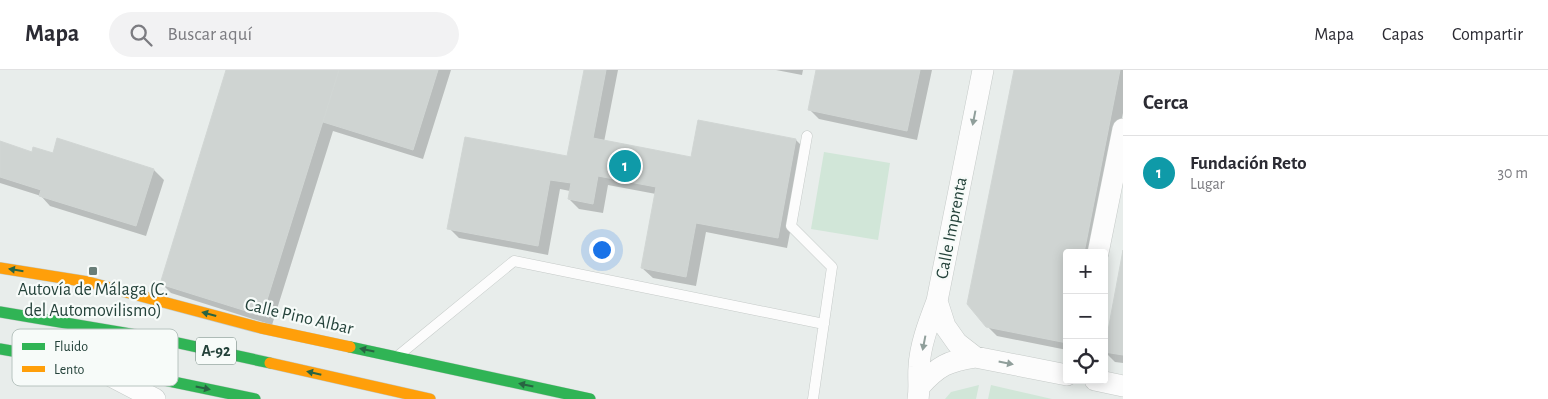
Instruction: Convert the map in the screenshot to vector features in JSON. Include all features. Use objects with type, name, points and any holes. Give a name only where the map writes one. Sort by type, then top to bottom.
[{"type":"main road","name":"Calle Pino Albar","points":[[0,268],[88,282],[262,328],[590,399]]},
{"type":"main road","name":"A-92","points":[[0,312],[101,329]]},
{"type":"main road","name":"A-92","points":[[178,343],[430,399]]},
{"type":"main road","name":"A-92","points":[[178,383],[255,399]]},
{"type":"street","name":"Calle Imprenta","points":[[919,392],[919,366],[926,332],[937,302],[983,70]]},
{"type":"street","points":[[1099,249],[1123,129]]},
{"type":"street","points":[[937,302],[944,326],[957,343],[975,356],[1063,374]]},
{"type":"street","name":"Calle Imprenta","points":[[919,392],[932,372],[950,361],[975,356]]},
{"type":"street","points":[[1108,383],[1123,386]]},
{"type":"street","points":[[130,386],[155,399]]},
{"type":"lane","points":[[807,136],[791,226],[832,267],[813,399]]},
{"type":"lane","points":[[396,357],[514,261],[824,324]]},
{"type":"green space","points":[[824,152],[890,163],[878,240],[811,229]]},
{"type":"green space","points":[[979,385],[976,399],[945,399],[951,392]]},
{"type":"green space","points":[[991,385],[1052,399],[988,399]]},
{"type":"building","points":[[226,70],[339,70],[262,316],[160,284]]},
{"type":"building","points":[[339,70],[438,70],[413,150],[323,122]]},
{"type":"building","points":[[584,70],[606,70],[593,138],[691,157],[698,120],[796,139],[778,238],[696,223],[686,277],[641,268],[656,187],[598,176],[593,204],[568,199],[571,183],[550,180],[538,246],[447,229],[465,137],[567,156]]},
{"type":"building","points":[[816,70],[920,70],[907,131],[808,110]]},
{"type":"building","points":[[1014,70],[1120,70],[1085,249],[1063,249],[1063,342],[986,327],[967,304]]},
{"type":"building","points":[[57,138],[154,169],[136,226],[39,196],[41,190],[0,177],[0,141],[32,152],[33,147],[53,153]]},
{"type":"building","points":[[1123,250],[1123,355],[1108,353],[1108,331]]},
{"type":"traffic: fast","points":[[0,312],[101,329]]},
{"type":"traffic: fast","points":[[178,343],[270,363]]},
{"type":"traffic: fast","points":[[350,347],[590,399]]},
{"type":"traffic: fast","points":[[0,349],[12,351]]},
{"type":"traffic: fast","points":[[178,383],[255,399]]},
{"type":"traffic: slow","points":[[0,268],[88,282],[261,328],[350,347]]},
{"type":"traffic: slow","points":[[270,363],[430,399]]},
{"type":"place","name":"Fundación Reto","points":[[625,166]]},
{"type":"place","name":"Autovía de Málaga (C. del Automovilismo)","points":[[93,271]]}]
